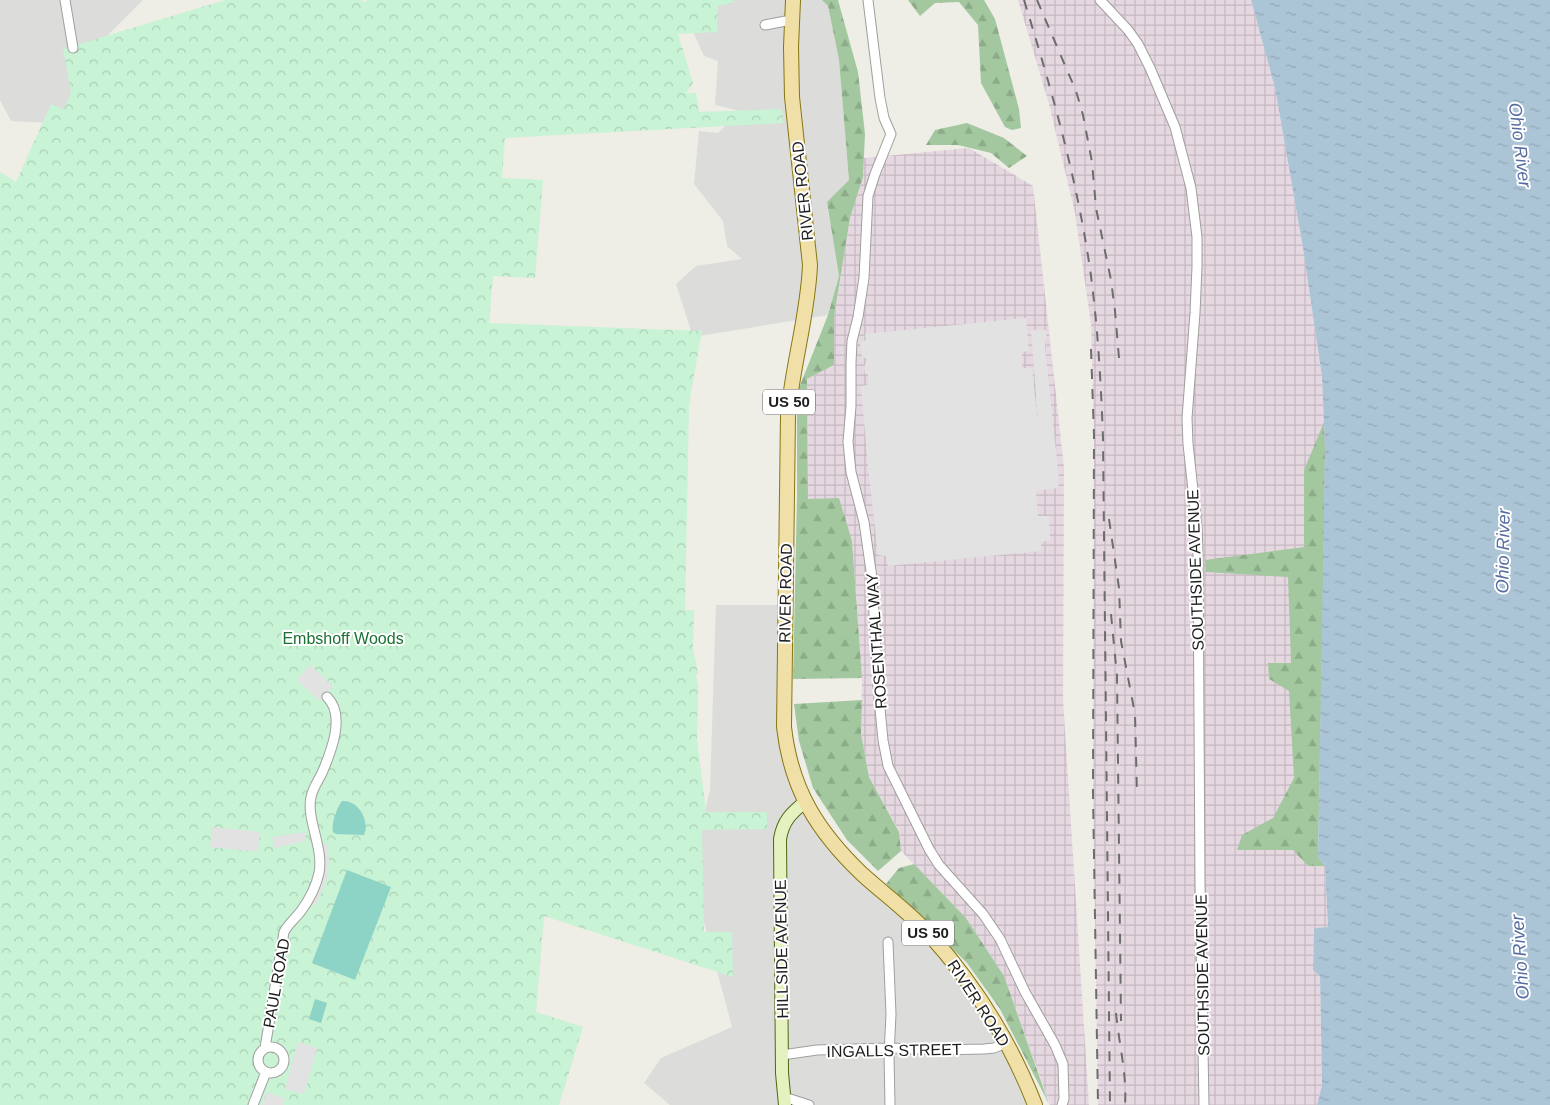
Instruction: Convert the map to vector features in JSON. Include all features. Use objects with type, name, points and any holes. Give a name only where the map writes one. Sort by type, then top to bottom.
[{"type":"main road","name":"RIVER ROAD","points":[[793,0],[790,70],[810,265],[808,292],[790,389],[788,416],[784,727],[787,752],[797,784],[817,823],[842,854],[928,933],[950,958],[982,1003],[1006,1043],[1035,1105]]},
{"type":"street","points":[[65,0],[73,48]]},
{"type":"street","name":"ROSENTHAL WAY","points":[[868,0],[880,98],[884,118],[892,134],[868,196],[864,278],[852,349],[848,442],[851,472],[864,522],[872,578],[878,688],[884,748],[888,766],[929,850],[939,866],[983,914],[1000,938],[1025,992],[1055,1045],[1063,1064],[1064,1099],[1062,1105]]},
{"type":"street","name":"SOUTHSIDE AVENUE","points":[[1100,0],[1138,44],[1167,105],[1186,162],[1195,214],[1197,237],[1195,304],[1187,418],[1198,553],[1204,1105]]},
{"type":"street","points":[[765,24],[791,20]]},
{"type":"street","name":"PAUL ROAD","points":[[265,1048],[284,932],[308,901],[319,872],[319,852],[310,806],[313,790],[323,770],[336,730],[335,710],[331,700],[327,697]]},
{"type":"street","name":"HILLSIDE AVENUE","points":[[785,1101],[782,1072],[780,839],[786,820],[805,802]]},
{"type":"street","points":[[888,942],[891,1014],[890,1105]]},
{"type":"street","name":"INGALLS STREET","points":[[782,1055],[810,1051],[890,1048],[936,1050],[984,1049],[994,1048],[1006,1043]]},
{"type":"street","name":"PAUL ROAD","points":[[273,1047],[283,1055],[283,1064],[274,1072],[266,1072],[261,1069],[258,1061],[260,1052],[265,1048],[273,1047]]},
{"type":"street","points":[[253,1105],[266,1072]]},
{"type":"street","points":[[785,1101],[809,1105]]},
{"type":"shaded area","points":[[0,0],[143,0],[91,52],[95,125],[11,121],[0,100]]},
{"type":"shaded area","points":[[713,0],[822,0],[828,6],[839,60],[849,181],[827,203],[839,276],[828,315],[693,337],[676,284],[696,266],[742,259],[727,246],[723,221],[694,184],[699,131],[718,133],[740,111],[715,105],[718,61],[704,56],[694,34]]},
{"type":"shaded area","points":[[1018,0],[1251,0],[1275,88],[1303,248],[1322,377],[1325,448],[1318,857],[1325,866],[1328,927],[1314,928],[1313,970],[1320,976],[1322,1085],[1317,1105],[1098,1105],[1093,793],[1094,435],[1091,324],[1075,213],[1049,104]]},
{"type":"shaded area","points":[[969,148],[1033,186],[1064,468],[1063,700],[1089,1105],[1050,1105],[1004,976],[966,918],[901,851],[899,831],[869,777],[861,734],[862,678],[852,541],[808,499],[807,379],[834,365],[834,317],[850,218],[863,177],[864,158]]},
{"type":"shaded area","points":[[1026,318],[1029,351],[1022,352],[1022,368],[1032,368],[1039,434],[1031,330],[1047,330],[1045,347],[1059,480],[1058,488],[1036,491],[1038,516],[1049,516],[1050,540],[1041,542],[1041,551],[888,566],[886,556],[878,555],[861,386],[868,385],[868,374],[865,374],[864,368],[867,358],[862,358],[860,342],[866,340],[865,334]]},
{"type":"shaded area","points":[[716,605],[785,605],[784,727],[817,823],[950,958],[1035,1105],[670,1105],[644,1083],[661,1058],[732,1027],[690,875],[710,790]]},
{"type":"shaded area","points":[[310,665],[333,686],[320,701],[297,680]]},
{"type":"shaded area","points":[[342,801],[353,804],[362,812],[365,824],[364,835],[336,834],[333,832],[335,816]]},
{"type":"shaded area","points":[[212,827],[260,832],[258,852],[210,847]]},
{"type":"shaded area","points":[[305,832],[306,841],[274,848],[272,837]]},
{"type":"shaded area","points":[[327,843],[329,860],[327,878],[316,905],[308,901],[315,886],[318,845]]},
{"type":"shaded area","points":[[347,870],[391,887],[355,980],[312,963]]},
{"type":"shaded area","points":[[315,999],[327,1003],[321,1023],[309,1019]]},
{"type":"shaded area","points":[[298,1042],[317,1048],[304,1094],[285,1089]]},
{"type":"shaded area","points":[[267,1092],[285,1099],[283,1105],[262,1105]]},
{"type":"green space","name":"Embshoff Woods","points":[[225,0],[361,0],[364,2],[368,0],[733,0],[733,3],[718,6],[717,32],[678,34],[693,83],[686,93],[696,93],[699,112],[782,109],[783,123],[505,138],[502,178],[543,180],[535,278],[493,276],[489,323],[702,331],[689,404],[685,610],[694,610],[693,648],[698,674],[696,675],[698,686],[697,739],[706,812],[767,812],[767,829],[702,830],[704,932],[732,932],[733,977],[544,916],[536,1012],[583,1027],[559,1105],[0,1105],[0,172],[16,182],[51,104],[64,109],[71,91],[63,49]]},
{"type":"green space","points":[[822,0],[838,0],[858,72],[865,134],[863,177],[850,218],[834,317],[834,365],[807,379],[808,499],[839,498],[852,541],[862,678],[793,679],[797,393],[828,315],[839,276],[827,202],[849,180],[839,60],[828,6]]},
{"type":"green space","points":[[908,0],[984,0],[995,19],[1019,109],[1021,128],[1012,130],[1005,127],[981,83],[978,25],[959,2],[935,3],[920,16]]},
{"type":"green space","points":[[967,123],[1004,138],[1027,156],[1009,168],[991,153],[958,145],[926,145],[935,130]]},
{"type":"green space","points":[[1324,422],[1323,604],[1318,857],[1325,866],[1308,866],[1293,850],[1237,850],[1242,835],[1273,818],[1294,778],[1289,691],[1269,679],[1268,663],[1291,663],[1288,577],[1206,572],[1205,560],[1304,547],[1304,470]]},
{"type":"green space","points":[[862,700],[861,734],[869,777],[899,832],[901,851],[878,871],[847,840],[813,788],[799,741],[794,704]]},
{"type":"green space","points":[[914,864],[966,918],[1004,976],[1049,1104],[1000,1009],[967,963],[886,884],[899,868]]},
{"type":"water","name":"Ohio River","points":[[1251,0],[1550,0],[1550,1105],[1317,1105],[1322,1085],[1320,976],[1313,970],[1314,928],[1328,927],[1325,866],[1318,857],[1325,448],[1322,377],[1303,248],[1275,88]]},
{"type":"railway","points":[[1024,0],[1054,103],[1079,206],[1091,276],[1097,337],[1103,438],[1110,1105]]},
{"type":"railway","points":[[1037,0],[1076,91],[1083,115],[1092,162],[1096,208],[1111,280],[1119,358]]},
{"type":"railway","points":[[1091,349],[1094,435],[1093,793],[1098,1105]]},
{"type":"railway","points":[[1109,519],[1119,588],[1121,641],[1135,714],[1137,795]]},
{"type":"railway","points":[[1111,614],[1117,676],[1121,1021]]},
{"type":"railway","points":[[1116,1013],[1124,1070],[1125,1105]]}]
